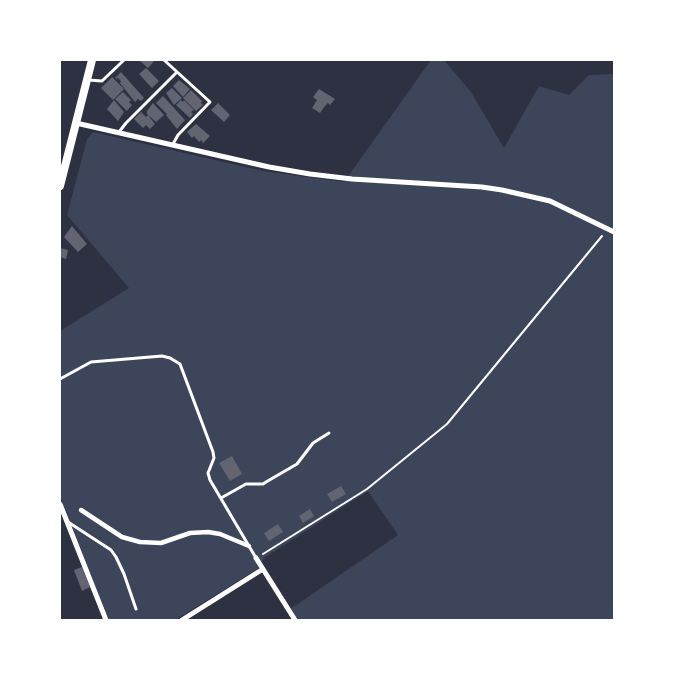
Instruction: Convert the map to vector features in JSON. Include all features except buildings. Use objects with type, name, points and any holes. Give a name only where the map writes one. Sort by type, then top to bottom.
[{"type":"street","points":[[60,186],[92,60]]},
{"type":"street","points":[[76,123],[173,144],[269,168],[352,179],[482,187],[502,190],[550,201],[614,232]]},
{"type":"street","points":[[60,504],[106,620]]},
{"type":"street","points":[[82,510],[122,537],[140,542],[161,543],[198,532],[208,532],[220,534],[250,546]]},
{"type":"street","points":[[256,558],[295,620]]},
{"type":"street","points":[[182,620],[263,569]]},
{"type":"lane","points":[[87,80],[102,81],[124,60]]},
{"type":"lane","points":[[164,60],[210,102],[178,135],[173,144]]},
{"type":"lane","points":[[119,132],[126,122],[177,72]]},
{"type":"lane","points":[[60,379],[91,362],[162,356],[180,364],[214,458],[208,473],[256,558]]},
{"type":"lane","points":[[221,498],[246,484],[262,484],[297,464],[313,444],[329,433]]},
{"type":"lane","points":[[67,521],[111,550],[124,574],[136,609]]},
{"type":"path","points":[[256,558],[368,489],[447,424],[608,229]]},
{"type":"shaded area","points":[[431,60],[444,60],[471,92],[504,148],[539,86],[569,95],[589,75],[614,74],[614,620],[295,620],[289,610],[398,535],[368,491],[264,558],[259,568],[175,620],[109,620],[60,496],[60,331],[129,288],[67,215],[87,139],[93,132],[263,171],[344,182]]}]
